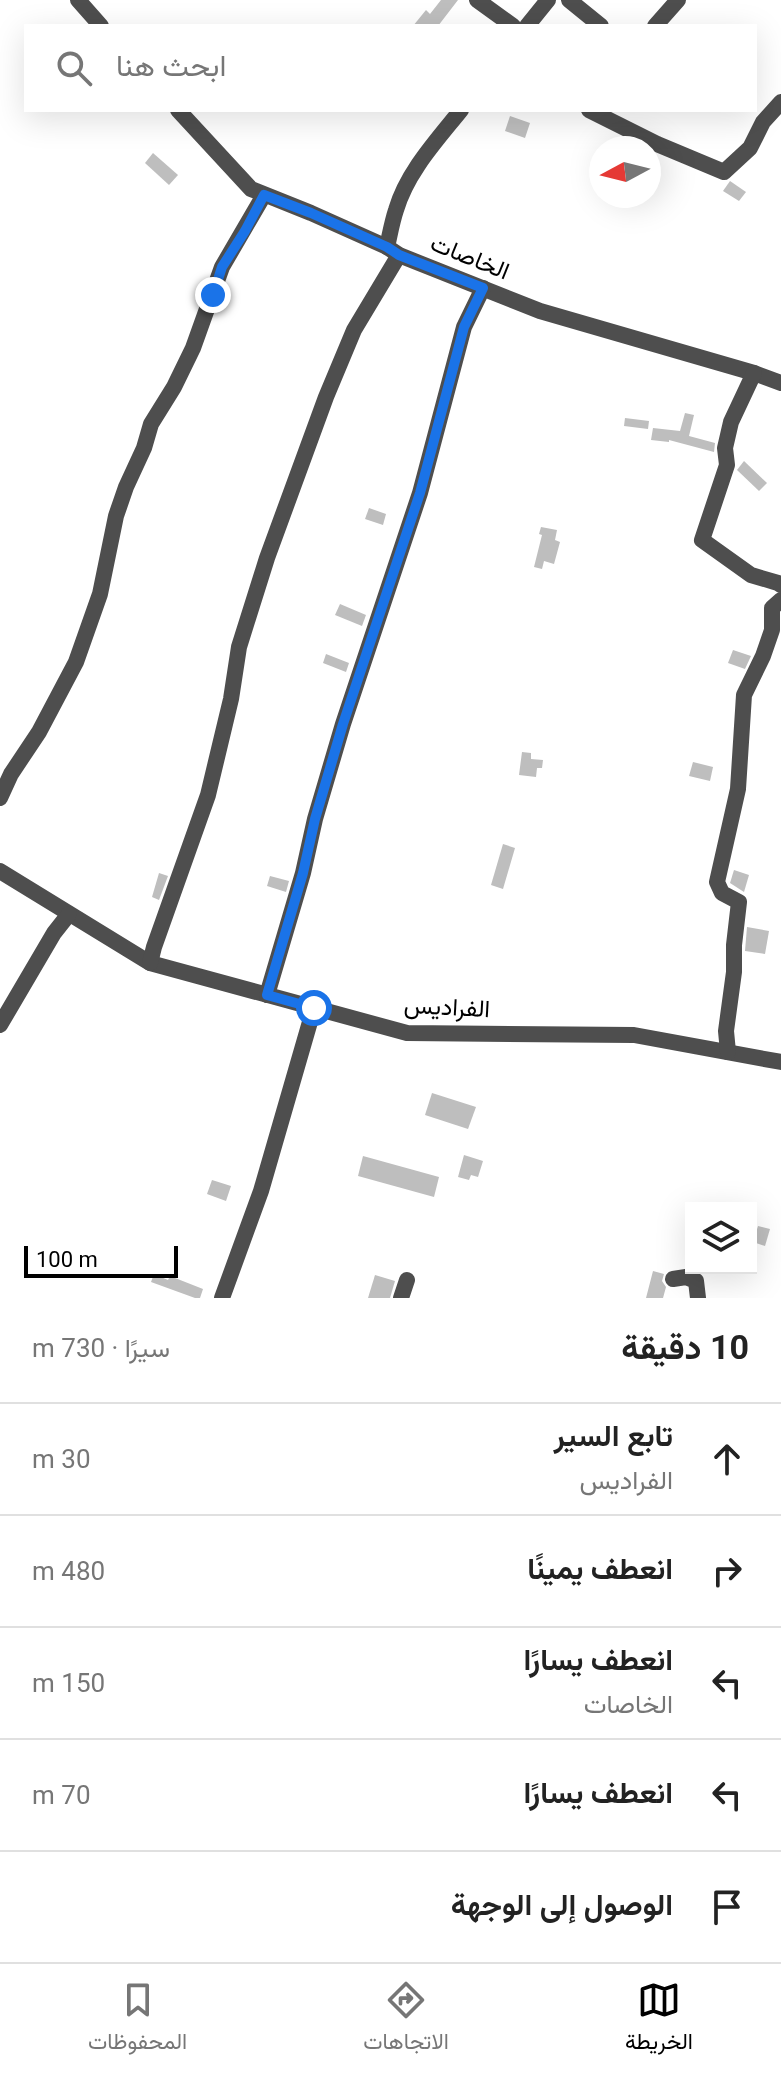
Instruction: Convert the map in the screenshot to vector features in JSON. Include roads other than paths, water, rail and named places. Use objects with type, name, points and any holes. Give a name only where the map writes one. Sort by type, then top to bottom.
[{"type":"street","points":[[78,0],[99,24]]},
{"type":"street","points":[[477,0],[510,24]]},
{"type":"street","points":[[529,24],[548,0]]},
{"type":"street","points":[[569,0],[599,24]]},
{"type":"street","points":[[657,24],[678,0]]},
{"type":"street","points":[[593,112],[657,144],[724,172],[750,148],[763,122],[781,102]]},
{"type":"street","name":"الخاصات","points":[[180,112],[251,189],[264,195],[540,311],[781,383]]},
{"type":"street","points":[[150,963],[208,795],[231,699],[239,647],[267,558],[326,397],[354,330],[393,251],[396,208],[428,152],[459,112]]},
{"type":"street","points":[[0,798],[76,662],[100,594],[116,516],[151,424],[193,348],[222,267],[264,195]]},
{"type":"street","points":[[267,995],[343,724],[420,493],[464,327],[483,288]]},
{"type":"street","points":[[754,373],[731,422],[725,448],[727,465],[702,540],[751,575],[781,585]]},
{"type":"street","points":[[728,1052],[726,1031],[739,902],[722,893],[717,882],[738,789],[744,695],[772,630],[772,608],[781,600]]},
{"type":"street","name":"الفراديس","points":[[0,871],[150,963],[407,1033],[634,1035],[781,1062]]},
{"type":"street","points":[[0,1025],[54,933],[69,914]]},
{"type":"street","points":[[222,1298],[261,1191],[314,1008]]},
{"type":"street","points":[[673,1279],[686,1277],[696,1281],[698,1298]]},
{"type":"street","points":[[401,1298],[407,1280]]}]
